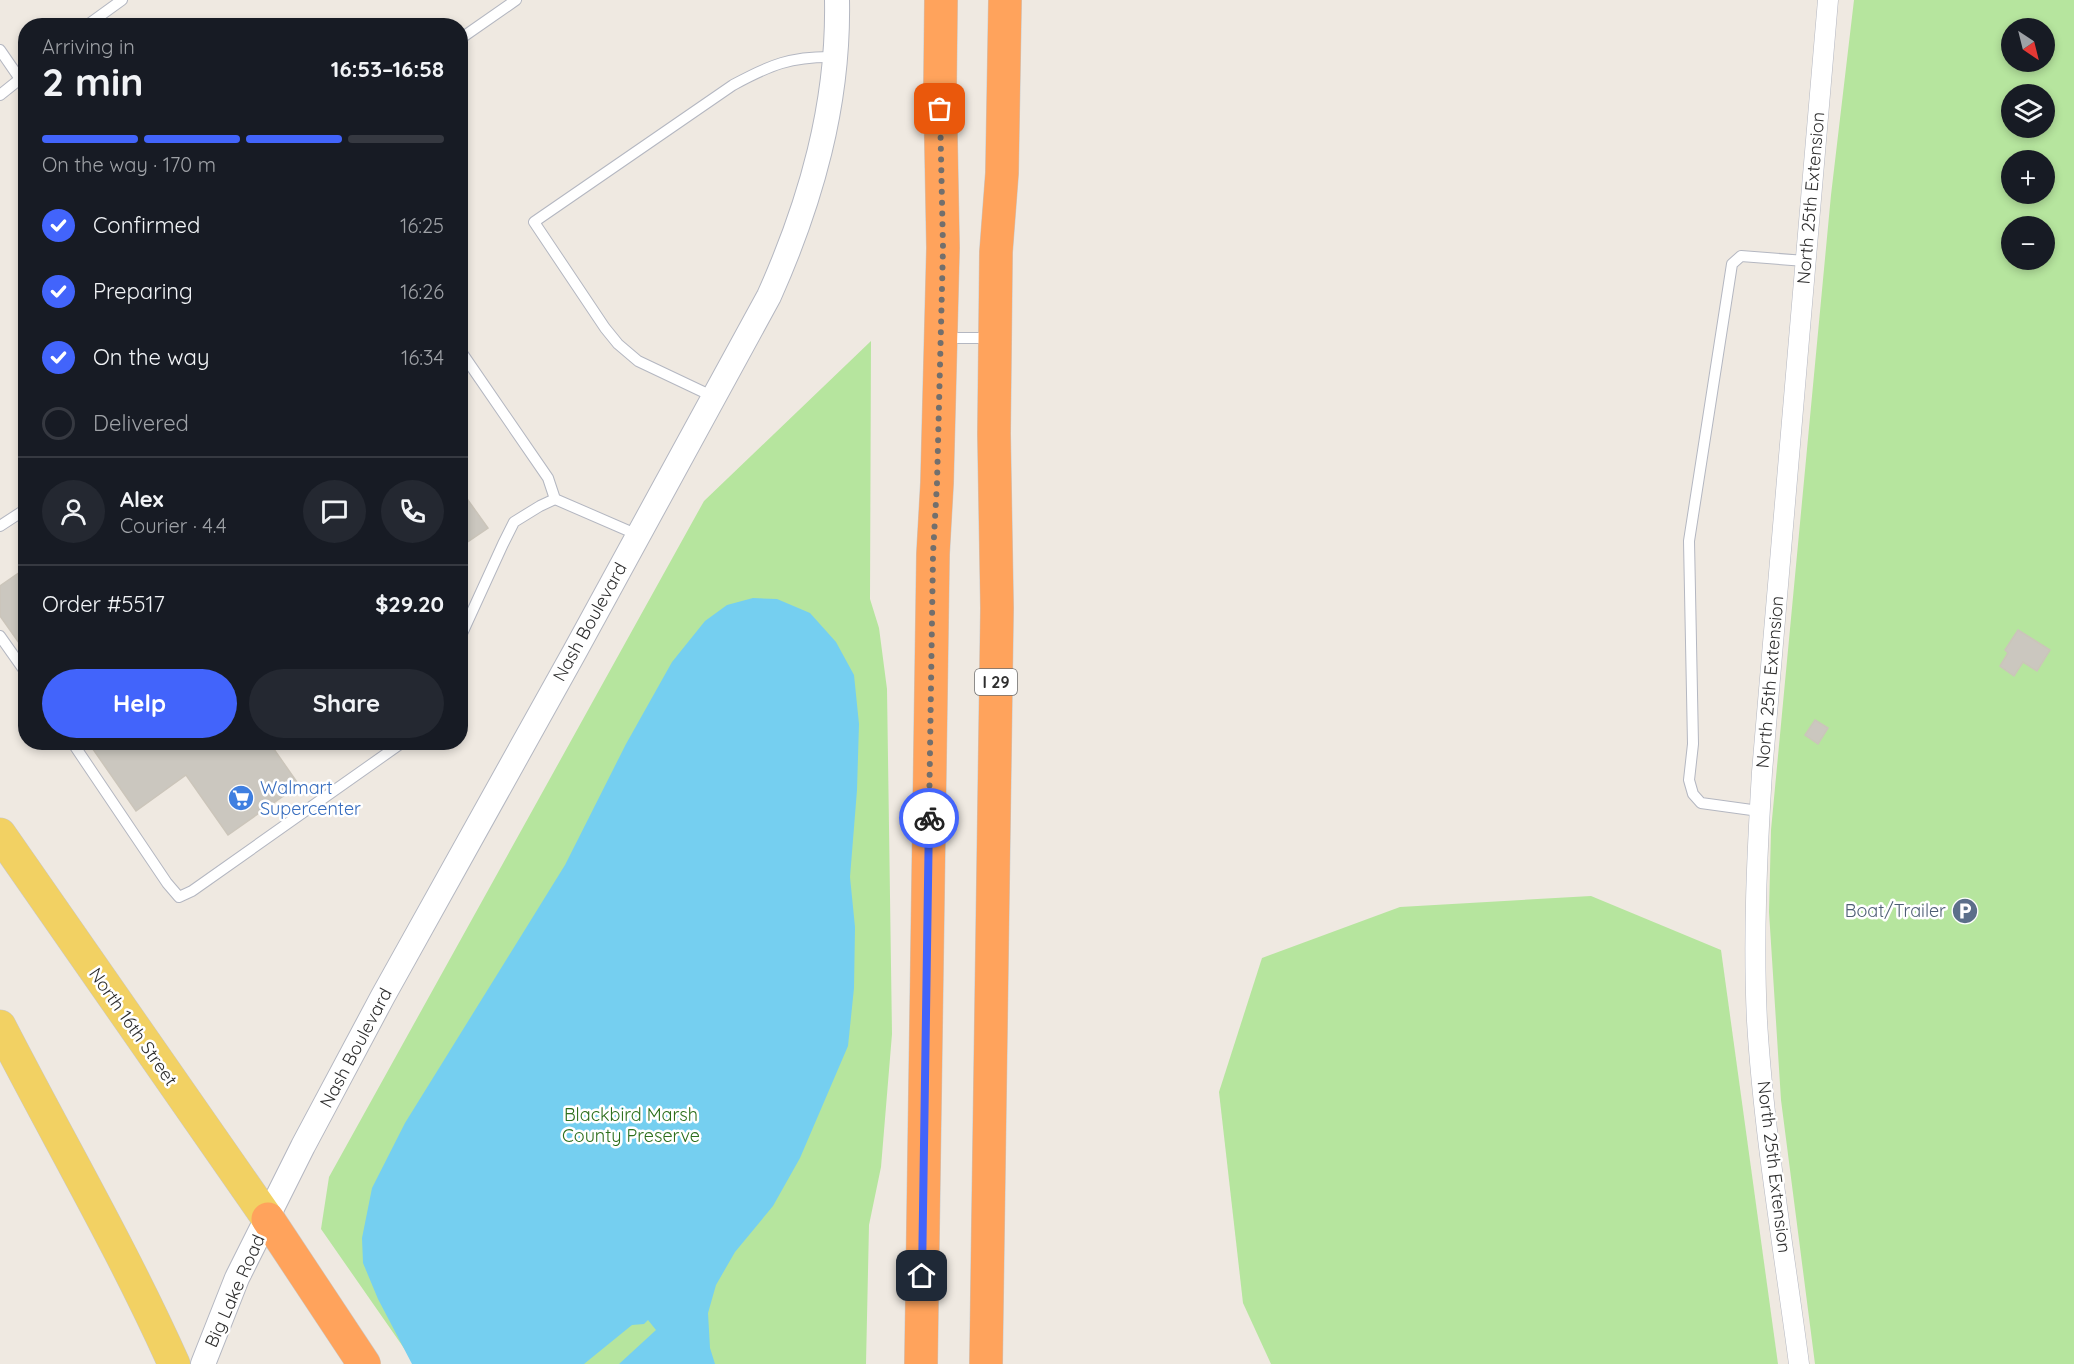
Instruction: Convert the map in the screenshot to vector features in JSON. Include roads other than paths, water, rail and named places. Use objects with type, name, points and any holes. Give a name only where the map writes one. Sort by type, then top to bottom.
[{"type":"highway","points":[[921,1364],[933,554],[943,248],[940,100],[941,0]]},
{"type":"highway","name":"I 29","points":[[986,1364],[997,608],[994,434],[996,252],[1002,173],[1005,0]]},
{"type":"highway","points":[[268,1219],[364,1364]]},
{"type":"main road","name":"North 16th Street","points":[[0,834],[268,1219]]},
{"type":"main road","points":[[0,1026],[92,1197],[149,1309],[174,1364]]},
{"type":"street","name":"Nash Boulevard","points":[[268,1219],[303,1146],[383,996],[769,296],[790,249],[818,162],[830,101],[835,57],[837,0]]},
{"type":"street","name":"North 25th Extension","points":[[1799,1364],[1765,1108],[1757,1023],[1754,939],[1759,811],[1828,0]]},
{"type":"street","name":"Big Lake Road","points":[[203,1364],[237,1278],[268,1219]]},
{"type":"lane","points":[[97,18],[122,0]]},
{"type":"lane","points":[[468,33],[516,0]]},
{"type":"lane","points":[[0,50],[18,71]]},
{"type":"lane","points":[[714,397],[638,361],[618,344],[534,222],[733,85],[766,67],[789,60],[835,57]]},
{"type":"lane","points":[[0,95],[18,82]]},
{"type":"lane","points":[[1759,811],[1701,803],[1693,794],[1689,780],[1693,744],[1689,541],[1732,264],[1741,256],[1806,261]]},
{"type":"lane","points":[[941,338],[995,338]]},
{"type":"lane","points":[[468,362],[548,478],[555,499]]},
{"type":"lane","points":[[468,621],[514,522],[540,506],[555,499],[639,534]]},
{"type":"lane","points":[[0,526],[18,514]]},
{"type":"lane","points":[[0,636],[18,662]]},
{"type":"lane","points":[[77,750],[167,883],[179,897],[200,885],[392,750]]},
{"type":"water","name":"Blackbird Marsh County Preserve","points":[[753,598],[777,599],[810,613],[836,642],[854,675],[859,724],[857,790],[850,877],[855,927],[854,988],[848,1046],[800,1158],[773,1206],[735,1252],[716,1285],[708,1313],[710,1348],[715,1364],[619,1364],[656,1330],[648,1320],[644,1324],[632,1325],[584,1364],[412,1364],[378,1299],[363,1263],[362,1238],[372,1188],[405,1123],[565,865],[626,744],[672,662],[705,621],[727,605]]},
{"type":"place","name":"Walmart Supercenter","points":[[241,798]]},
{"type":"place","name":"Boat/Trailer","points":[[1965,911]]}]
